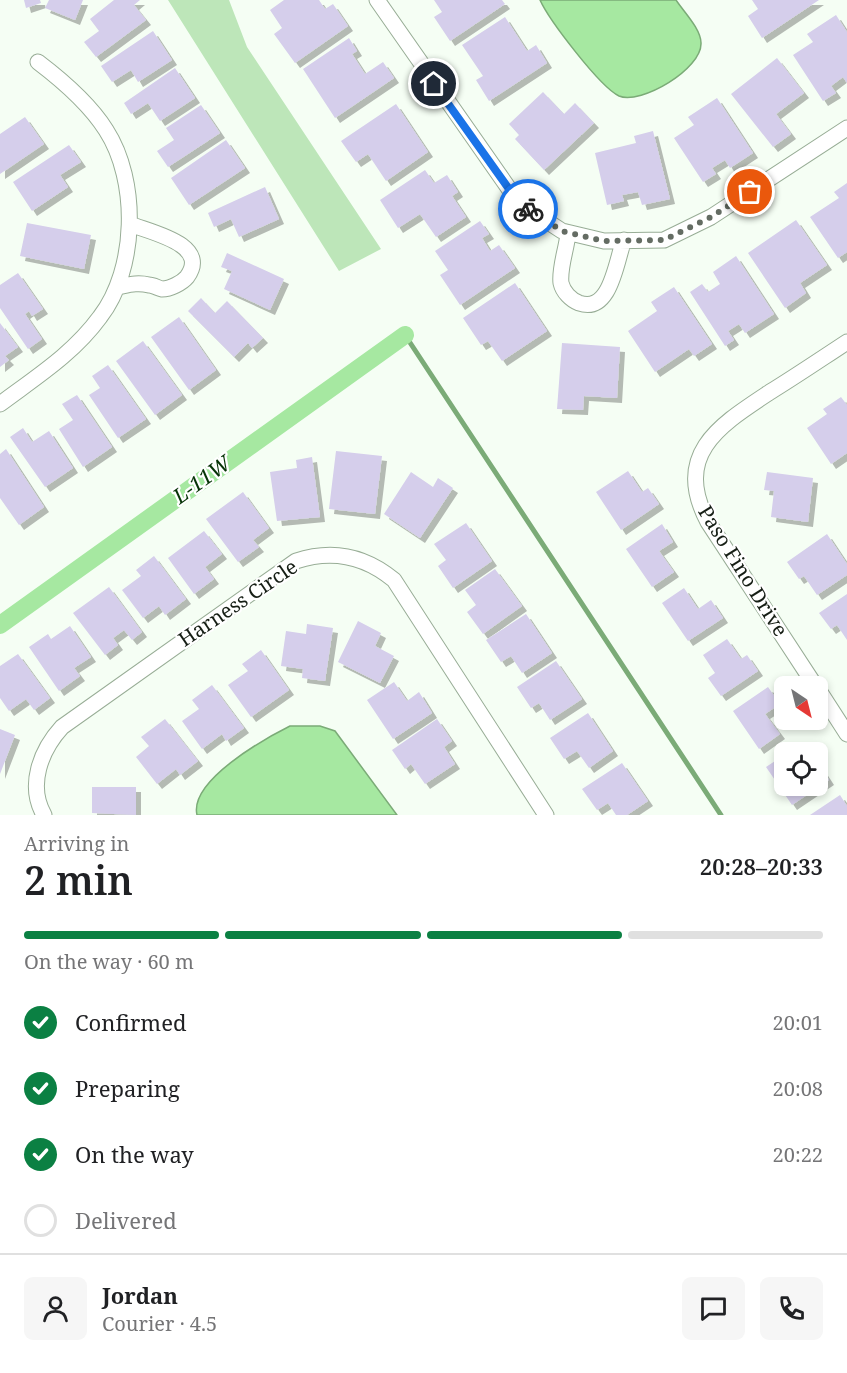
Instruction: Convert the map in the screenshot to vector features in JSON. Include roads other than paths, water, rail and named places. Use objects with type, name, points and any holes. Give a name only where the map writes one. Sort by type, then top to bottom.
[{"type":"street","points":[[377,0],[519,203],[568,233],[604,241],[664,240],[711,217],[847,128]]},
{"type":"street","points":[[0,404],[70,353],[102,316],[117,287],[125,260],[130,224],[124,176],[106,130],[65,82],[38,62]]},
{"type":"street","points":[[117,287],[135,283],[163,289],[177,285],[187,277],[192,263],[188,251],[179,241],[130,224]]},
{"type":"street","points":[[568,233],[561,282],[565,292],[581,304],[590,305],[607,294],[624,240]]},
{"type":"street","name":"Paso Fino Drive","points":[[809,676],[708,522],[698,497],[697,472],[704,447],[726,421],[847,342]]},
{"type":"street","name":"Harness Circle","points":[[44,815],[38,800],[37,773],[46,748],[62,727],[296,561],[329,554],[364,561],[394,580],[546,815]]},
{"type":"street","name":"Paso Fino Drive","points":[[828,705],[847,734]]},
{"type":"waterway","points":[[405,335],[721,815]]},
{"type":"waterway","name":"L-11W","points":[[0,625],[405,335]]}]
